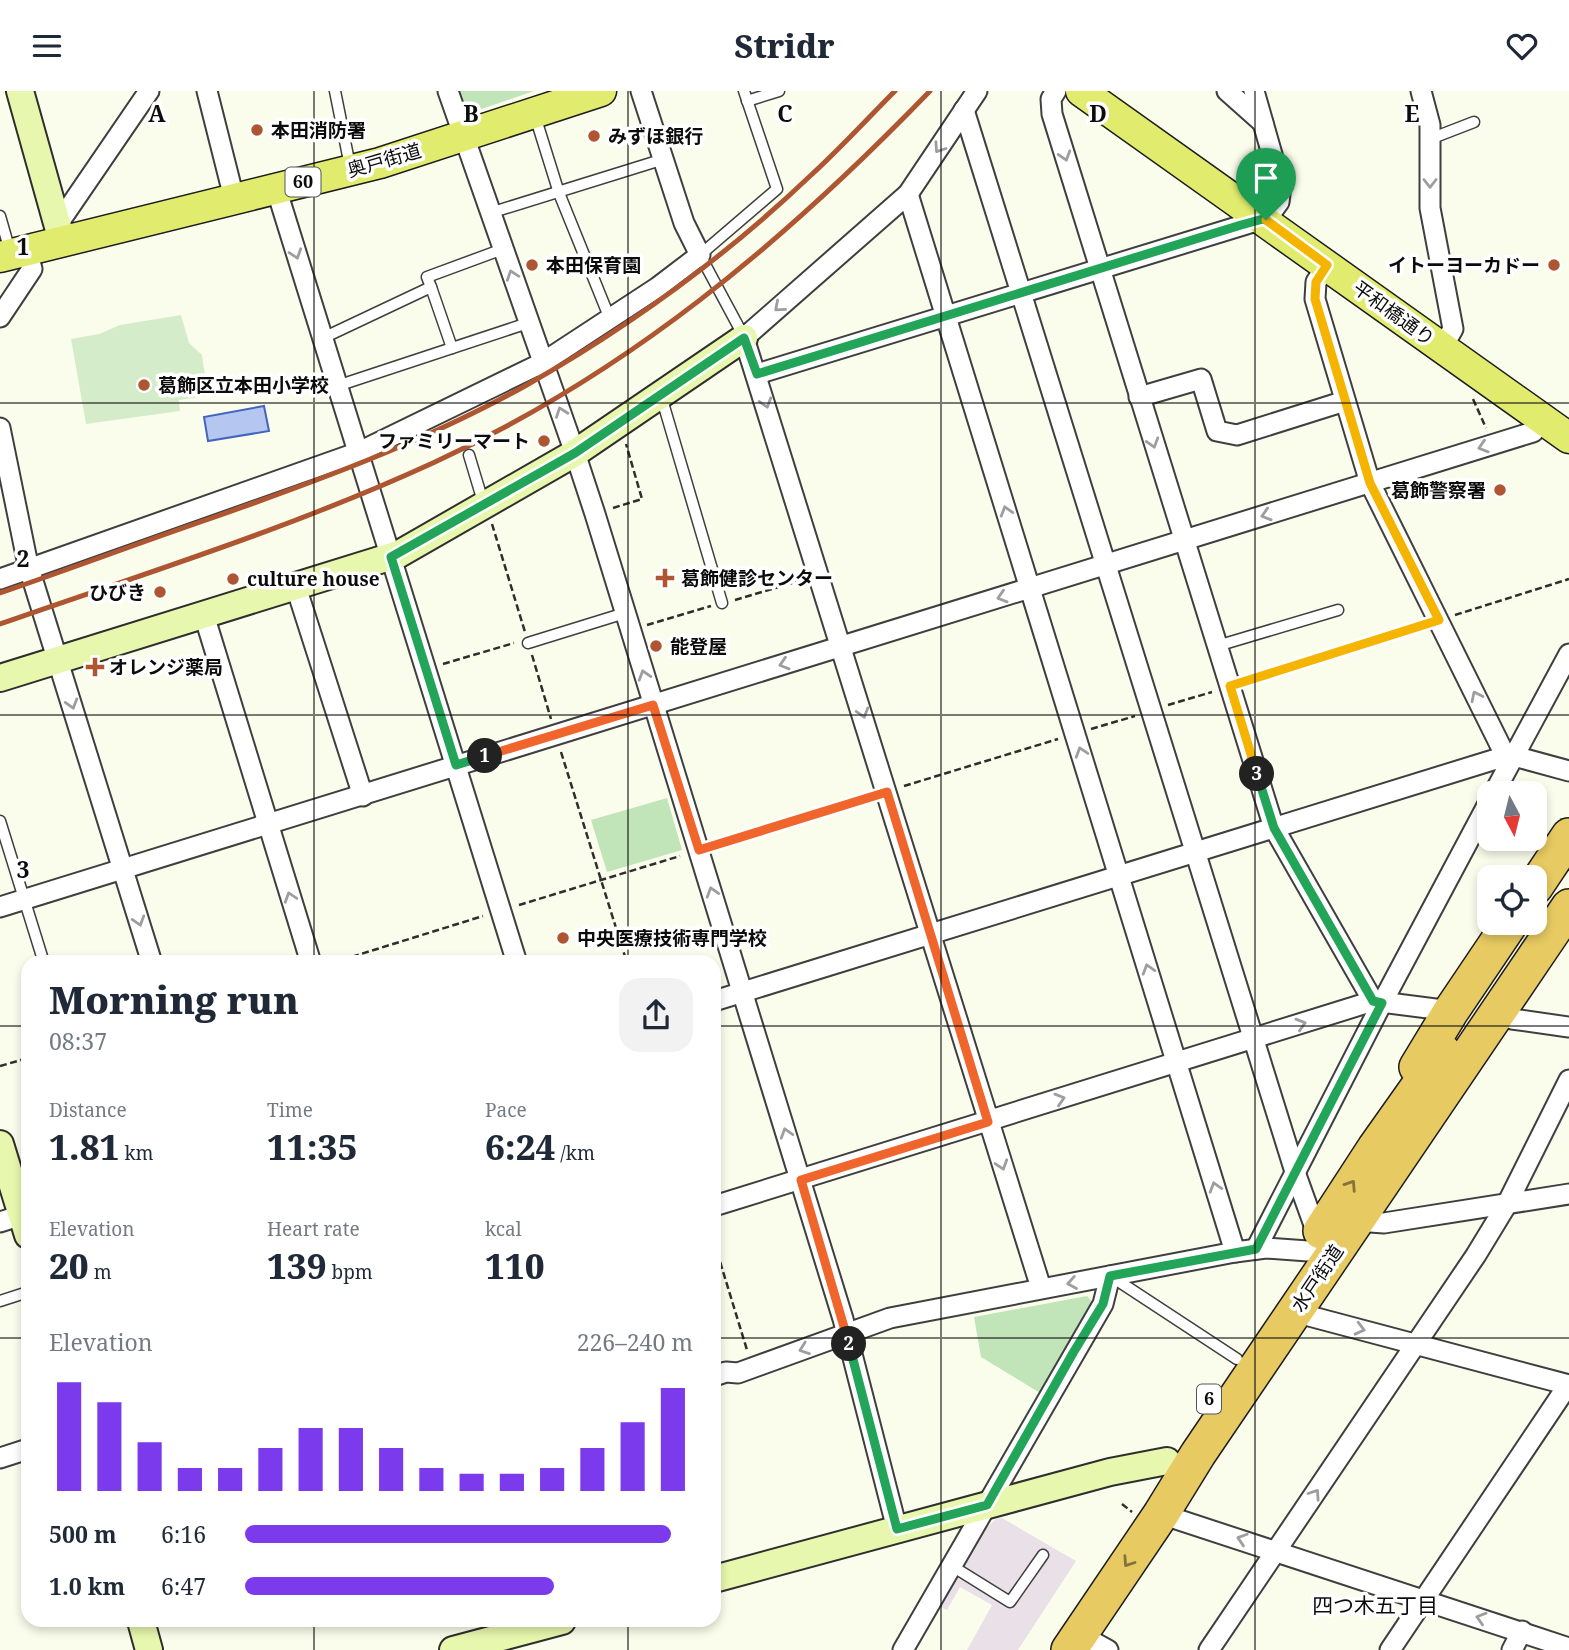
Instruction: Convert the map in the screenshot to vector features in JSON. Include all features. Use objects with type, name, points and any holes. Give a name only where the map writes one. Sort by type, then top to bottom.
[{"type":"highway","points":[[1547,869],[1569,836]]},
{"type":"highway","points":[[1547,902],[1569,870]]},
{"type":"highway","points":[[1481,1017],[1569,907]]},
{"type":"highway","points":[[1387,1154],[1448,1105],[1481,1017],[1507,935]]},
{"type":"highway","points":[[1481,1017],[1526,935]]},
{"type":"highway","points":[[1387,1154],[1409,1080],[1569,935]]},
{"type":"highway","name":"水戸街道","points":[[1042,1650],[1294,1312],[1356,1221],[1387,1154]]},
{"type":"highway","name":"水戸街道","points":[[1085,1645],[1237,1359],[1313,1244],[1387,1154]]},
{"type":"main road","name":"奥戸街道","points":[[12,254],[60,233],[234,198],[408,155],[601,91]]},
{"type":"main road","name":"平和橋通り","points":[[1081,91],[1569,438]]},
{"type":"street","points":[[20,91],[60,233]]},
{"type":"street","points":[[60,233],[149,91]]},
{"type":"street","points":[[207,91],[234,198]]},
{"type":"street","points":[[448,91],[595,514],[801,1180],[846,1333],[897,1529]]},
{"type":"street","points":[[0,579],[359,452],[542,363],[610,319],[700,254],[684,223],[641,91]]},
{"type":"street","points":[[0,678],[391,557],[575,453],[744,338],[908,194],[977,91]]},
{"type":"street","points":[[1056,91],[1051,99],[1052,114],[1274,828],[1378,1002]]},
{"type":"street","points":[[1227,91],[1264,124]]},
{"type":"street","points":[[757,374],[1265,220],[1275,210],[1282,194],[1254,91]]},
{"type":"street","points":[[1425,92],[1430,125],[1430,208],[1453,329],[1442,348]]},
{"type":"street","points":[[721,1374],[738,1373],[890,1318],[1235,1252],[1313,1244],[1296,1175],[1254,1038],[964,110]]},
{"type":"street","points":[[276,188],[515,955]]},
{"type":"street","points":[[908,194],[1235,1252]]},
{"type":"street","points":[[0,317],[32,269],[12,254]]},
{"type":"street","points":[[1327,265],[1316,282],[1315,299],[1370,483],[1510,756]]},
{"type":"street","points":[[744,338],[1041,1288]]},
{"type":"street","points":[[1139,397],[1201,379],[1217,431],[1237,435],[1345,401]]},
{"type":"street","points":[[0,907],[1533,432],[1544,420]]},
{"type":"street","points":[[0,428],[29,569],[150,955]]},
{"type":"street","points":[[296,587],[363,796]]},
{"type":"street","points":[[204,615],[308,955]]},
{"type":"street","points":[[1499,781],[1510,756],[1569,654]]},
{"type":"street","points":[[721,999],[1510,756],[1569,771]]},
{"type":"street","points":[[1256,1249],[1296,1175],[1378,1002],[1477,824]]},
{"type":"street","points":[[721,1204],[1378,1002],[1569,1027]]},
{"type":"street","points":[[1209,1650],[1476,1255],[1507,1204],[1569,1080]]},
{"type":"street","points":[[0,1144],[19,1221]]},
{"type":"street","points":[[1356,1221],[1375,1224],[1569,1194]]},
{"type":"street","points":[[903,1650],[1103,1304],[1110,1276]]},
{"type":"street","points":[[1294,1312],[1569,1385],[1390,1650]]},
{"type":"street","points":[[0,1458],[21,1451]]},
{"type":"street","points":[[721,1577],[1110,1472],[1170,1481],[1276,1551],[1569,1647]]},
{"type":"street","points":[[143,1627],[149,1650]]},
{"type":"street","points":[[453,1650],[510,1643],[548,1627]]},
{"type":"street","points":[[1513,1650],[1522,1631]]},
{"type":"lane","points":[[335,91],[351,170]]},
{"type":"lane","points":[[744,338],[741,326],[700,254],[777,189],[745,96],[779,91]]},
{"type":"lane","points":[[534,113],[559,193],[610,319]]},
{"type":"lane","points":[[1430,139],[1474,122]]},
{"type":"lane","points":[[490,213],[664,159]]},
{"type":"lane","points":[[0,216],[12,254]]},
{"type":"lane","points":[[452,348],[427,277],[503,249]]},
{"type":"lane","points":[[323,338],[431,287]]},
{"type":"lane","points":[[338,386],[528,323]]},
{"type":"lane","points":[[661,395],[722,603]]},
{"type":"lane","points":[[469,455],[484,506]]},
{"type":"lane","points":[[1217,646],[1338,610]]},
{"type":"lane","points":[[528,643],[625,613]]},
{"type":"lane","points":[[0,821],[42,955]]},
{"type":"lane","points":[[1110,1276],[1237,1359]]},
{"type":"lane","points":[[0,1301],[21,1294]]},
{"type":"lane","points":[[952,1566],[1010,1602],[1042,1555]]},
{"type":"path","points":[[1481,376],[1471,394],[1493,444]]},
{"type":"path","points":[[595,514],[642,499],[620,424]]},
{"type":"path","points":[[358,955],[1151,711],[1569,579]]},
{"type":"path","points":[[426,669],[514,643]]},
{"type":"path","points":[[0,1066],[21,1060]]},
{"type":"path","points":[[721,1265],[749,1356],[721,1373]]},
{"type":"shaded area","points":[[1002,1518],[1076,1561],[1018,1650],[967,1650],[992,1605],[960,1587],[947,1610],[937,1605],[983,1531],[996,1519]]},
{"type":"green space","points":[[452,91],[534,91],[461,116]]},
{"type":"green space","points":[[181,315],[189,343],[202,355],[208,396],[179,400],[180,411],[86,424],[71,339],[99,334],[120,325]]},
{"type":"green space","points":[[667,798],[682,850],[607,872],[591,820]]},
{"type":"green space","points":[[1087,1296],[1094,1304],[1040,1393],[981,1357],[974,1317]]},
{"type":"water","points":[[264,406],[269,431],[208,441],[204,417]]},
{"type":"railway","points":[[0,593],[330,475],[409,443],[525,386],[637,316],[743,236],[820,167],[895,91]]},
{"type":"railway","points":[[0,624],[328,508],[435,462],[506,427],[638,346],[700,300],[818,201],[930,91]]},
{"type":"place","name":"本田消防署","points":[[257,130]]},
{"type":"place","name":"みずほ銀行","points":[[594,136]]},
{"type":"place","name":"本田保育園","points":[[532,265]]},
{"type":"place","name":"イトーヨーカドー","points":[[1554,265]]},
{"type":"place","name":"葛飾区立本田小学校","points":[[144,385]]},
{"type":"place","name":"ファミリーマート","points":[[544,441]]},
{"type":"place","name":"葛飾警察署","points":[[1500,490]]},
{"type":"place","name":"葛飾健診センター","points":[[665,578]]},
{"type":"place","name":"culture house","points":[[233,579]]},
{"type":"place","name":"ひびき","points":[[160,592]]},
{"type":"place","name":"能登屋","points":[[656,646]]},
{"type":"place","name":"オレンジ薬局","points":[[95,667]]},
{"type":"place","name":"中央医療技術専門学校","points":[[563,938]]},
{"type":"district","name":"四つ木五丁目","points":[[1375,1606]]},
{"type":"route","points":[[1266,220],[1327,265],[1316,282],[1315,299],[1370,483],[1439,620],[1230,686],[1274,828],[1373,1001],[1382,1003],[1256,1249],[1110,1276],[1103,1304],[987,1505],[897,1529],[843,1319],[801,1180],[988,1122],[887,792],[699,850],[653,705],[456,765],[391,557],[575,453],[744,338],[757,374],[1241,225],[1266,220]]}]
